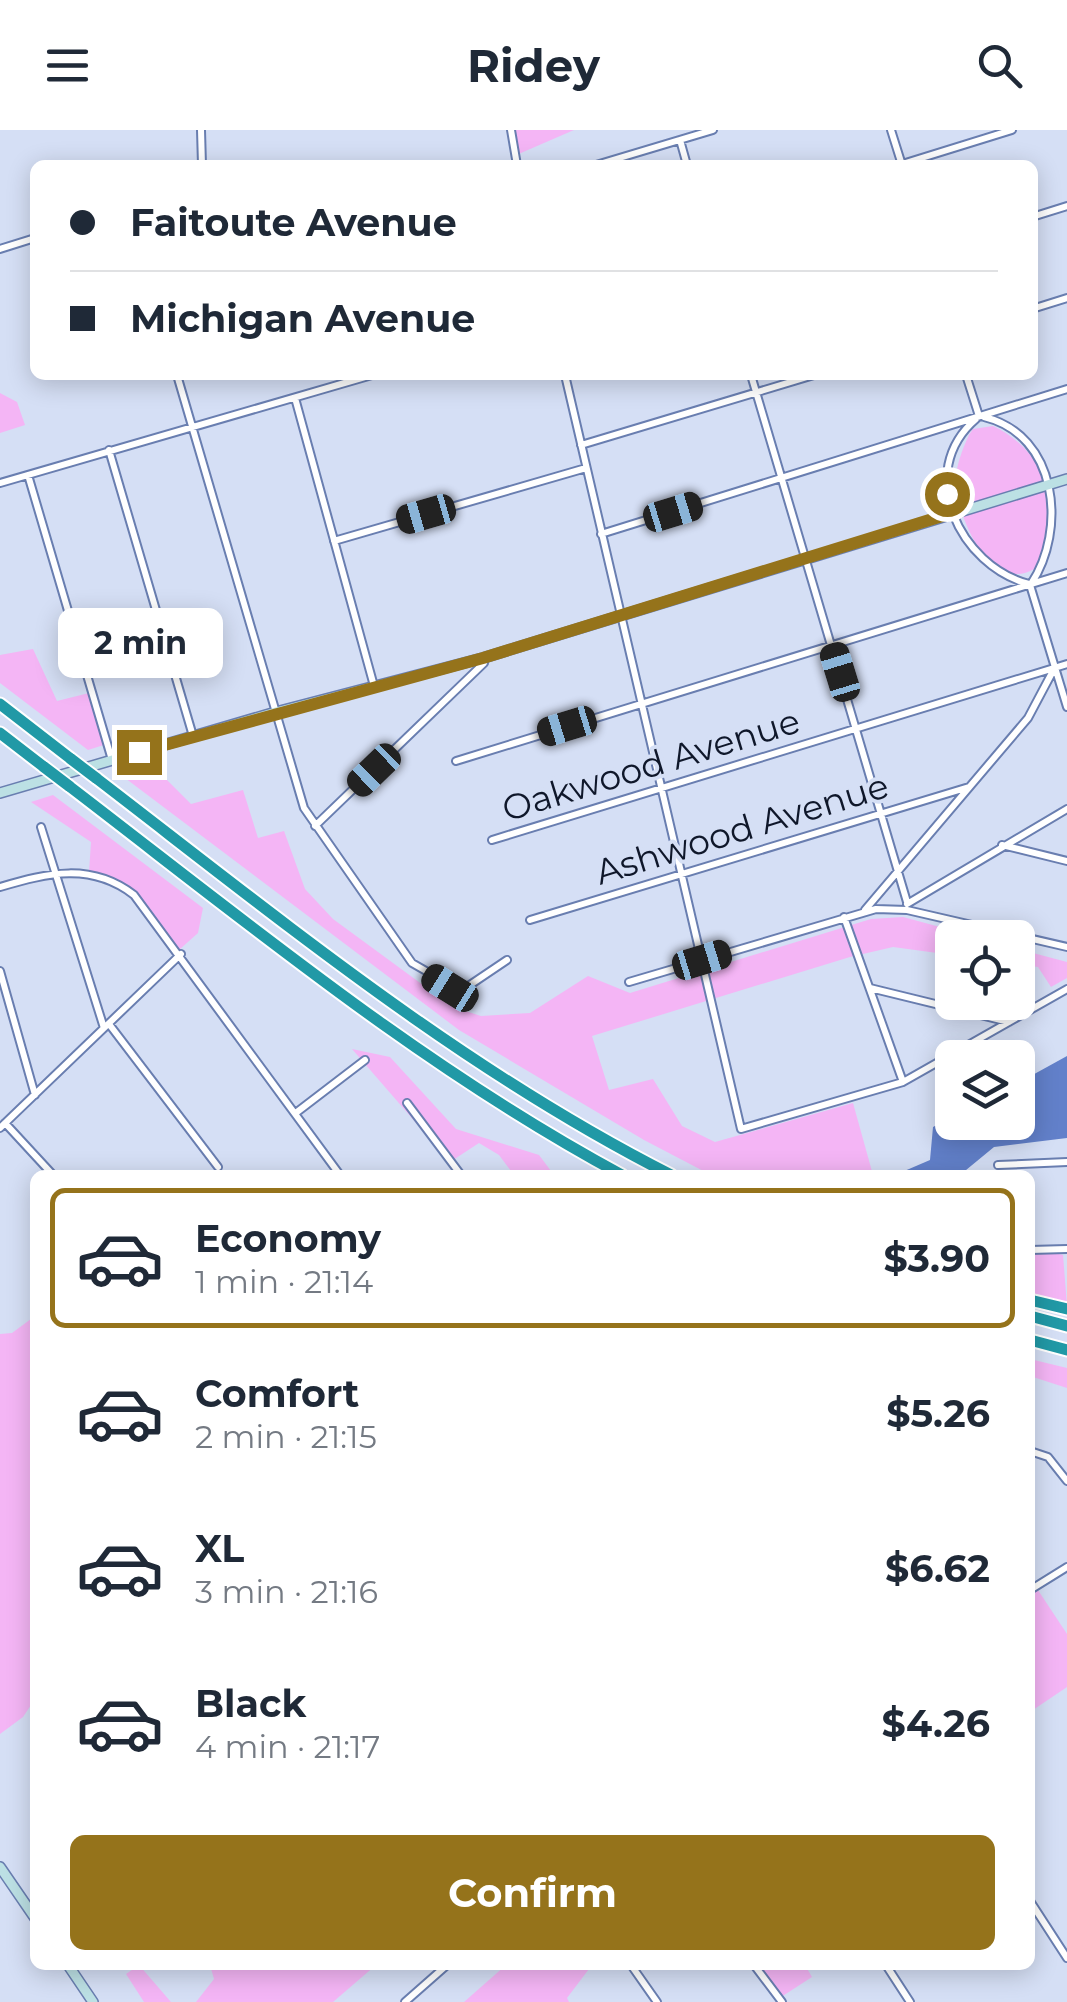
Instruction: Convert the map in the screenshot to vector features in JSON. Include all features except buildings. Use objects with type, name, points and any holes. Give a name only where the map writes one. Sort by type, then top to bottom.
[{"type":"highway","points":[[0,704],[446,1042],[561,1115],[662,1170]]},
{"type":"highway","points":[[0,733],[411,1046],[512,1112],[613,1170]]},
{"type":"highway","points":[[1035,1301],[1067,1308]]},
{"type":"highway","points":[[1035,1317],[1067,1326]]},
{"type":"highway","points":[[1035,1341],[1067,1352]]},
{"type":"street","points":[[201,130],[202,160]]},
{"type":"street","points":[[511,130],[516,160]]},
{"type":"street","points":[[613,160],[712,130]]},
{"type":"street","points":[[891,130],[900,160]]},
{"type":"street","points":[[917,160],[1012,130]]},
{"type":"street","points":[[680,140],[686,160]]},
{"type":"street","points":[[1038,215],[1067,206]]},
{"type":"street","points":[[0,249],[30,240]]},
{"type":"street","points":[[1038,307],[1067,298]]},
{"type":"street","points":[[178,380],[301,801],[315,826],[422,971],[460,991],[507,960]]},
{"type":"street","points":[[0,483],[355,380]]},
{"type":"street","points":[[566,380],[742,1129],[903,1082],[1067,989]]},
{"type":"street","points":[[752,380],[899,868],[907,906]]},
{"type":"street","points":[[581,446],[798,380]]},
{"type":"street","points":[[968,380],[979,416]]},
{"type":"street","points":[[601,534],[1067,389]]},
{"type":"street","points":[[295,398],[374,686]]},
{"type":"street","points":[[979,416],[1000,422],[1026,440],[1053,483],[1053,541],[1044,569],[1030,585]]},
{"type":"street","points":[[979,416],[960,436],[949,460],[946,485],[952,513],[969,544],[986,562],[1030,585],[1067,707]]},
{"type":"street","points":[[110,450],[192,736]]},
{"type":"street","points":[[334,541],[586,468]]},
{"type":"street","points":[[28,475],[112,760]]},
{"type":"street","points":[[0,793],[620,618],[1067,479]]},
{"type":"street","points":[[456,761],[1067,573]]},
{"type":"street","points":[[315,826],[484,663],[483,658]]},
{"type":"street","name":"Oakwood Avenue","points":[[492,840],[1067,664]]},
{"type":"street","points":[[864,910],[1028,718],[1055,668]]},
{"type":"street","name":"Ashwood Avenue","points":[[530,920],[969,787]]},
{"type":"street","points":[[907,906],[1067,809]]},
{"type":"street","points":[[41,828],[107,1026],[218,1167]]},
{"type":"street","points":[[1002,845],[1067,861]]},
{"type":"street","points":[[0,887],[55,873],[88,873],[126,889],[148,910],[181,954],[337,1170]]},
{"type":"street","points":[[629,982],[864,910],[907,906],[1067,948]]},
{"type":"street","points":[[844,917],[903,1082]]},
{"type":"street","points":[[48,1170],[3,1126],[181,954]]},
{"type":"street","points":[[0,971],[35,1095]]},
{"type":"street","points":[[870,988],[1010,1022]]},
{"type":"street","points":[[297,1112],[365,1060]]},
{"type":"street","points":[[407,1103],[458,1170]]},
{"type":"street","points":[[998,1165],[1067,1162]]},
{"type":"street","points":[[1035,1250],[1067,1249]]},
{"type":"street","points":[[1035,1453],[1048,1457],[1067,1481]]},
{"type":"street","points":[[1035,1587],[1067,1566]]},
{"type":"street","points":[[0,1867],[30,1909]]},
{"type":"street","points":[[1035,1909],[1067,1958]]},
{"type":"street","points":[[71,1970],[92,2002]]},
{"type":"street","points":[[405,2002],[441,1970]]},
{"type":"street","points":[[635,1970],[658,2002]]},
{"type":"street","points":[[758,1970],[782,2002]]},
{"type":"street","points":[[889,1970],[910,2002]]},
{"type":"shaded area","points":[[511,130],[574,130],[514,156]]},
{"type":"shaded area","points":[[0,393],[17,402],[25,425],[0,433]]},
{"type":"shaded area","points":[[993,426],[1028,452],[1046,486],[1049,525],[1045,546],[1037,567],[1021,574],[993,565],[982,552],[972,537],[956,489],[959,462],[969,435],[973,429]]},
{"type":"shaded area","points":[[33,649],[57,701],[93,692],[110,743],[88,750],[0,683],[0,655]]},
{"type":"shaded area","points":[[153,766],[191,804],[243,790],[258,838],[284,831],[305,889],[333,919],[453,1007],[481,1016],[530,1013],[588,976],[630,993],[871,919],[903,917],[935,926],[935,953],[893,947],[850,957],[592,1036],[609,1090],[653,1079],[682,1126],[715,1142],[853,1103],[872,1170],[701,1170],[459,1030],[121,775]]},
{"type":"shaded area","points":[[53,795],[203,908],[198,933],[179,950],[138,894],[89,872],[91,842],[31,802]]},
{"type":"shaded area","points":[[1035,954],[1067,962],[1067,978],[1051,987],[1038,967]]},
{"type":"shaded area","points":[[352,1049],[390,1057],[456,1129],[539,1155],[550,1170],[510,1170],[499,1155],[479,1143],[450,1162]]},
{"type":"shaded area","points":[[1035,1248],[1063,1255],[1067,1306],[1035,1296]]},
{"type":"shaded area","points":[[30,1320],[30,1706],[23,1717],[0,1734],[0,1334],[12,1333]]},
{"type":"shaded area","points":[[1035,1360],[1067,1368],[1067,1388],[1035,1378]]},
{"type":"shaded area","points":[[1035,1586],[1067,1634],[1067,1687],[1035,1709]]},
{"type":"shaded area","points":[[143,1970],[171,2002],[144,2002],[126,1974]]},
{"type":"shaded area","points":[[211,1970],[370,1970],[333,2002],[196,2002],[214,1979]]},
{"type":"shaded area","points":[[500,1970],[588,1970],[567,1998],[569,2002],[464,2002]]},
{"type":"shaded area","points":[[759,1970],[808,1970],[812,1977],[778,1999]]},
{"type":"water","points":[[1067,1056],[1067,1138],[994,1147],[966,1170],[907,1170],[930,1160],[933,1127],[935,1140],[1035,1140],[1035,1074]]},
{"type":"route","points":[[139,752],[620,618],[952,513],[947,494]]}]
